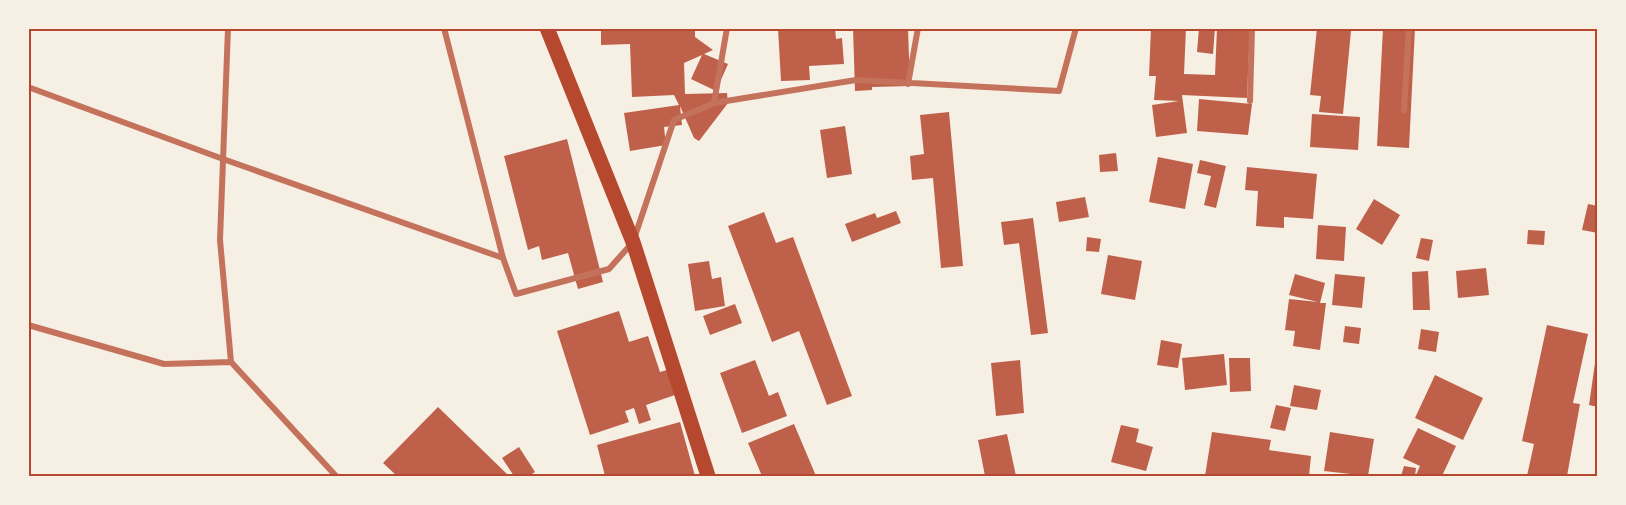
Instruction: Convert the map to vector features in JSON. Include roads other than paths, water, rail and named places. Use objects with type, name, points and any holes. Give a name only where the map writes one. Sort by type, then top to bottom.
[{"type":"main road","points":[[547,28],[633,242],[708,477]]},
{"type":"street","points":[[228,28],[220,240],[231,362],[336,477]]},
{"type":"street","points":[[444,28],[503,258],[516,294],[609,269],[633,242],[674,120],[714,103],[856,80],[1059,91],[1076,28]]},
{"type":"street","points":[[714,103],[727,28]]},
{"type":"street","points":[[908,84],[918,28]]},
{"type":"street","points":[[1250,101],[1252,28]]},
{"type":"street","points":[[1404,110],[1408,28]]},
{"type":"street","points":[[28,87],[503,258]]},
{"type":"street","points":[[28,325],[164,364],[231,362]]}]
